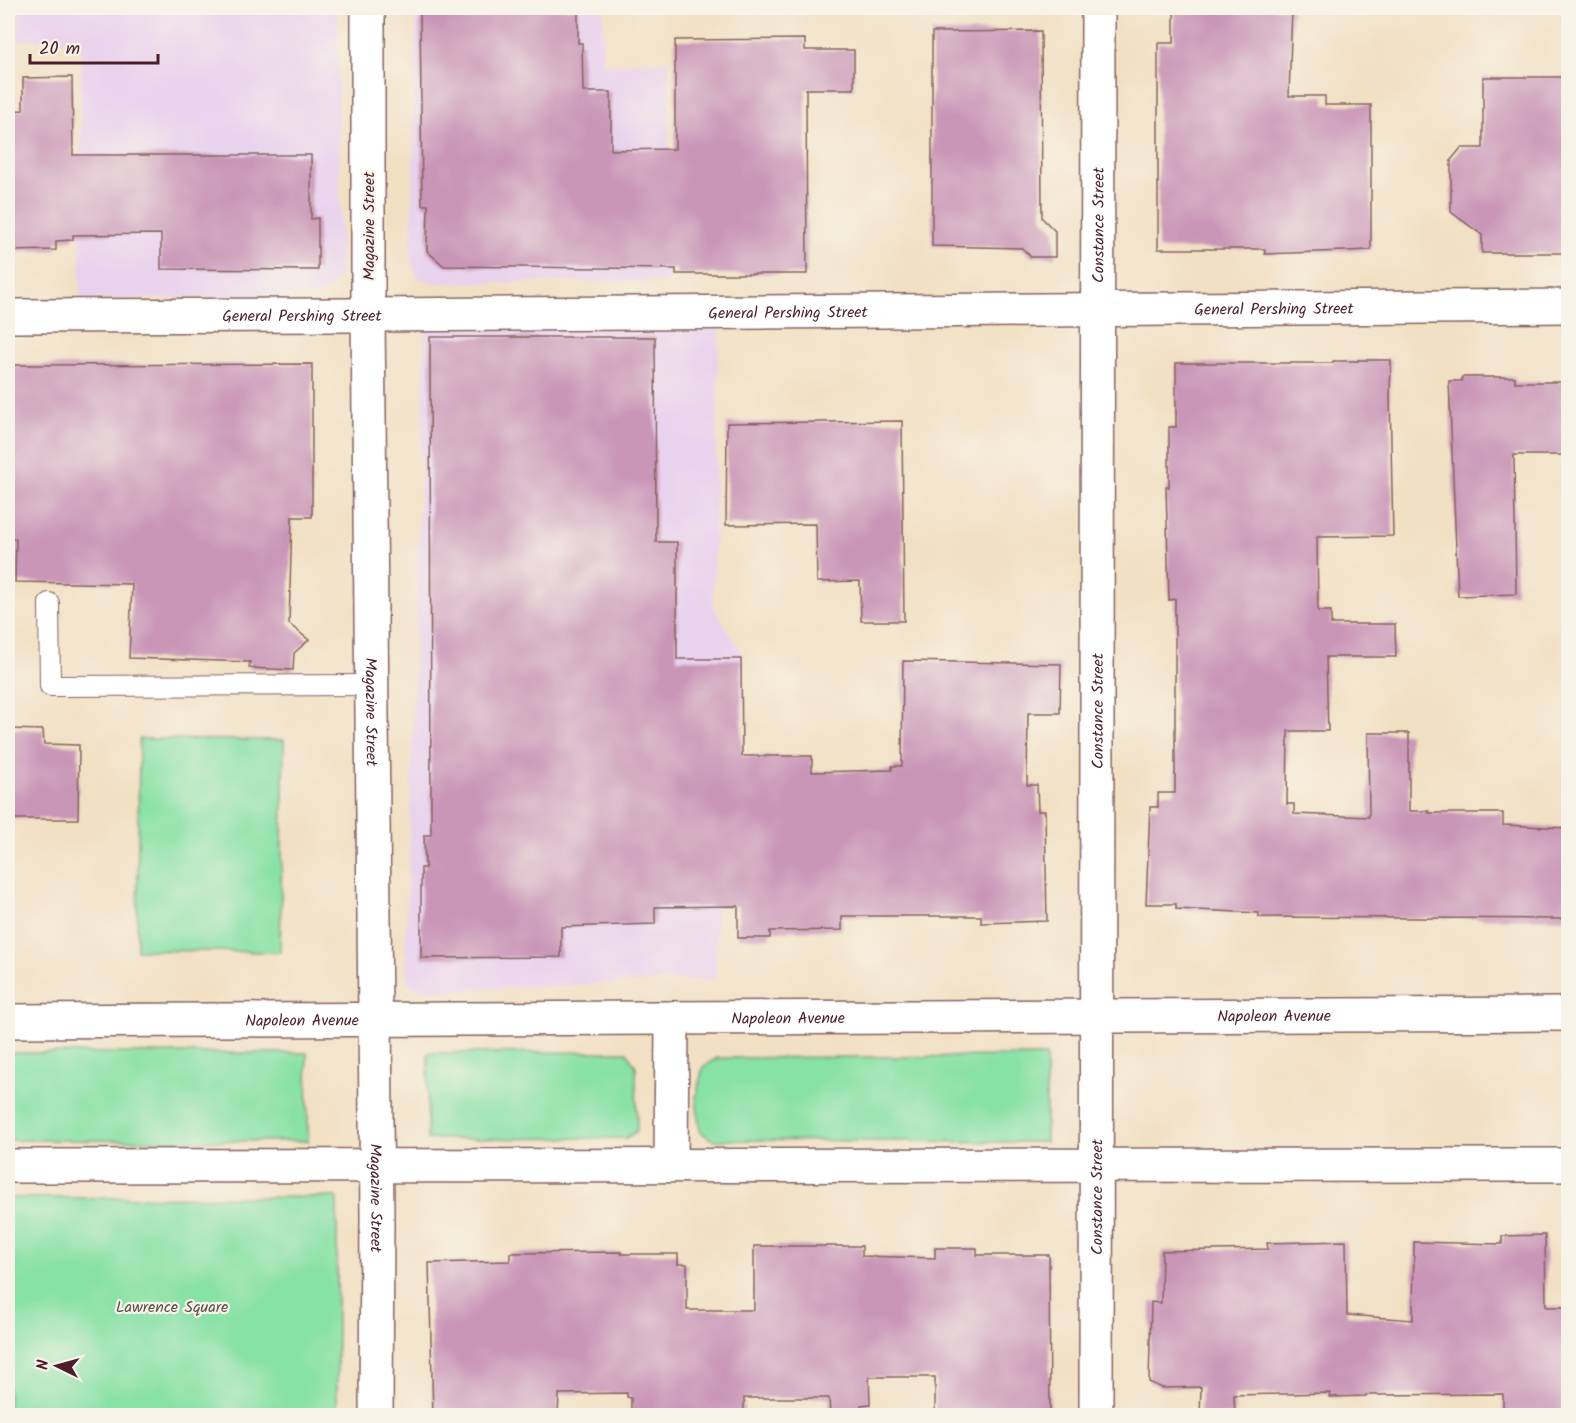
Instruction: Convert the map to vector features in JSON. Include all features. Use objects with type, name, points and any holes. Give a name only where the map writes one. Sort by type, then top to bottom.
[{"type":"street","name":"Magazine Street","points":[[368,8],[368,315],[377,1165],[376,1416]]},
{"type":"street","name":"Constance Street","points":[[1096,1416],[1098,8]]},
{"type":"street","name":"General Pershing Street","points":[[8,315],[368,315],[1569,306]]},
{"type":"street","name":"Napoleon Avenue","points":[[8,1021],[1569,1014]]},
{"type":"street","points":[[671,1165],[672,1018]]},
{"type":"street","points":[[8,1166],[1569,1165]]},
{"type":"lane","points":[[49,603],[50,686],[371,685]]},
{"type":"shaded area","points":[[18,8],[337,8],[341,250],[340,275],[328,291],[316,295],[80,300],[81,40],[18,40]]},
{"type":"shaded area","points":[[416,8],[603,8],[603,64],[669,61],[669,281],[437,283],[418,278],[411,264]]},
{"type":"shaded area","points":[[431,327],[719,328],[713,607],[743,655],[743,725],[716,726],[716,979],[428,991],[418,989],[408,982],[405,966],[425,334]]},
{"type":"green space","points":[[139,739],[284,740],[280,952],[137,950]]},
{"type":"green space","points":[[627,1052],[636,1067],[637,1131],[626,1138],[427,1139],[428,1053]]},
{"type":"green space","points":[[8,1053],[307,1053],[308,1141],[8,1140]]},
{"type":"green space","points":[[1046,1056],[1046,1142],[712,1140],[700,1131],[696,1097],[703,1067],[717,1058]]},
{"type":"green space","name":"Lawrence Square","points":[[337,1197],[337,1415],[8,1415],[8,1198]]},
{"type":"building","points":[[420,8],[578,8],[578,43],[582,43],[583,92],[611,92],[611,150],[675,149],[675,40],[805,39],[805,50],[854,50],[854,89],[806,89],[807,274],[676,274],[676,269],[444,266],[427,251],[428,205],[422,205]]},
{"type":"building","points":[[1174,8],[1292,8],[1289,96],[1325,96],[1325,105],[1371,105],[1371,250],[1265,254],[1265,249],[1158,249],[1158,43],[1174,43]]},
{"type":"building","points":[[1041,31],[1042,218],[1055,231],[1055,257],[1031,257],[1022,248],[932,246],[932,32]]},
{"type":"building","points":[[72,77],[73,155],[311,155],[311,219],[318,218],[318,270],[161,269],[161,234],[73,235],[73,240],[56,241],[56,250],[8,251],[8,111],[23,110],[23,78]]},
{"type":"building","points":[[1483,77],[1569,77],[1569,253],[1482,253],[1482,235],[1451,212],[1451,160],[1461,148],[1483,148]]},
{"type":"building","points":[[430,337],[655,337],[656,542],[677,542],[677,659],[741,659],[742,756],[812,756],[812,772],[892,770],[892,766],[902,766],[903,661],[1061,664],[1060,713],[1028,713],[1027,785],[1037,785],[1038,811],[1045,811],[1047,921],[981,923],[981,916],[842,916],[842,930],[770,931],[770,938],[738,938],[738,906],[655,907],[655,924],[561,927],[561,957],[421,958],[421,868],[425,868],[424,835],[431,835]]},
{"type":"building","points":[[1391,360],[1393,536],[1317,537],[1318,611],[1331,611],[1331,624],[1395,624],[1396,657],[1326,657],[1328,731],[1288,731],[1287,804],[1294,804],[1294,814],[1369,817],[1368,733],[1409,733],[1409,811],[1503,813],[1503,825],[1569,828],[1569,919],[1259,917],[1259,913],[1176,909],[1176,904],[1146,904],[1150,807],[1158,807],[1158,793],[1175,793],[1175,599],[1169,600],[1166,487],[1169,487],[1169,427],[1176,427],[1176,363],[1333,363],[1333,361]]},
{"type":"building","points":[[312,364],[312,517],[292,517],[289,624],[309,640],[294,653],[293,670],[249,668],[250,662],[129,658],[132,584],[15,582],[16,539],[8,539],[8,365]]},
{"type":"building","points":[[1462,377],[1515,377],[1515,382],[1569,382],[1569,455],[1514,455],[1516,594],[1458,596],[1449,381],[1462,381]]},
{"type":"building","points":[[902,421],[904,621],[861,621],[860,581],[817,582],[816,524],[726,525],[727,423]]},
{"type":"building","points":[[8,729],[43,730],[44,744],[79,745],[78,819],[8,819]]},
{"type":"building","points":[[1545,1235],[1546,1307],[1569,1307],[1569,1416],[1503,1416],[1503,1394],[1329,1397],[1330,1393],[1234,1395],[1235,1416],[1200,1415],[1201,1387],[1162,1388],[1149,1382],[1151,1302],[1161,1303],[1162,1251],[1268,1249],[1267,1243],[1346,1241],[1347,1315],[1413,1320],[1414,1242],[1502,1244],[1502,1236]]},
{"type":"building","points":[[754,1246],[862,1246],[862,1256],[935,1258],[935,1248],[977,1248],[977,1255],[1049,1255],[1050,1416],[935,1416],[935,1377],[869,1377],[870,1404],[861,1405],[861,1416],[830,1416],[829,1398],[744,1398],[744,1416],[631,1416],[631,1398],[627,1397],[627,1393],[559,1394],[558,1416],[433,1416],[429,1263],[510,1261],[510,1253],[678,1254],[678,1264],[687,1264],[687,1310],[754,1310]]}]
